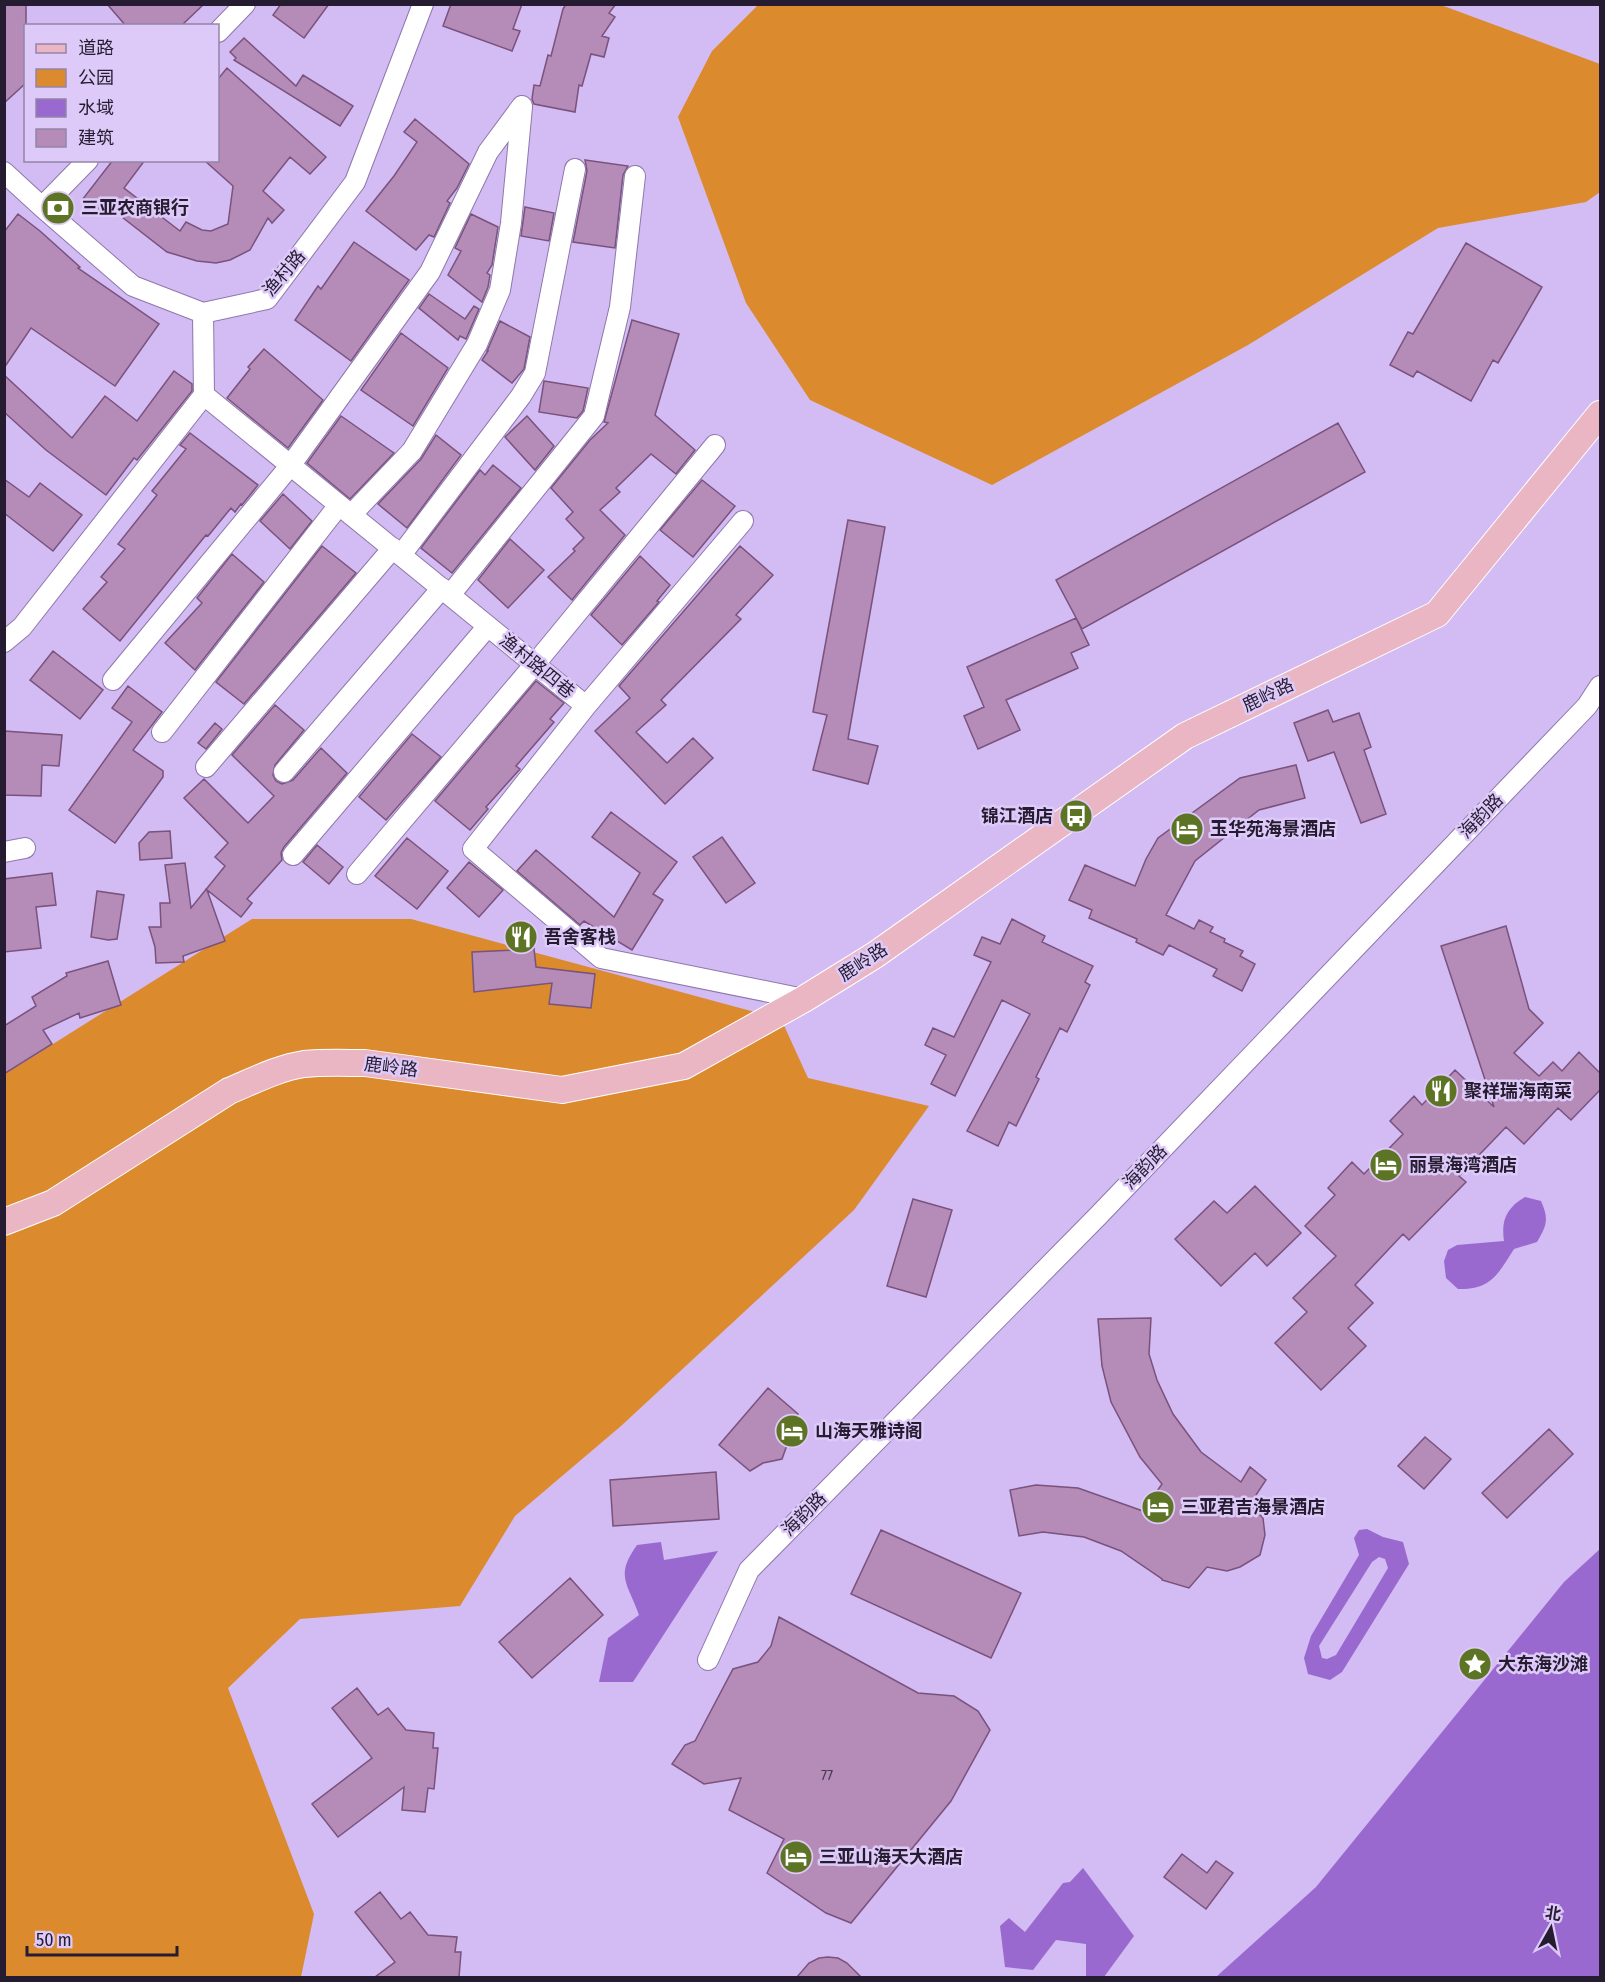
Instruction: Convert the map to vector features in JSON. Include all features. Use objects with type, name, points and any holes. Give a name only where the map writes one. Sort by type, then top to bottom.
[{"type":"main road","name":"鹿岭路","points":[[4,1222],[53,1203],[229,1091],[261,1077],[302,1065],[334,1062],[365,1063],[562,1090],[684,1065],[804,999],[875,955],[1185,736],[1437,614],[1600,414]]},
{"type":"street","points":[[219,31],[245,4]]},
{"type":"street","name":"渔村路","points":[[203,313],[267,299],[355,182],[423,4]]},
{"type":"street","points":[[113,680],[291,466],[430,272],[488,152],[522,105],[511,223],[500,290],[477,344],[412,451],[345,509],[162,732]]},
{"type":"street","points":[[42,207],[86,162]]},
{"type":"street","points":[[206,767],[397,552],[521,396],[535,373],[575,169]]},
{"type":"street","points":[[4,172],[133,286],[203,313],[204,395],[22,627],[4,642]]},
{"type":"street","points":[[284,772],[446,592],[594,416],[620,307],[635,176]]},
{"type":"street","name":"渔村路四巷","points":[[204,395],[586,706],[473,849],[601,958],[804,999]]},
{"type":"street","points":[[357,874],[536,664],[715,445]]},
{"type":"street","points":[[586,706],[743,520]]},
{"type":"street","points":[[293,855],[488,626]]},
{"type":"street","name":"海韵路","points":[[708,1660],[749,1570],[1098,1216],[1587,706],[1600,686]]},
{"type":"street","points":[[4,852],[25,848]]},
{"type":"green space","points":[[759,4],[1441,5],[1600,64],[1600,192],[1586,202],[1438,228],[1248,345],[992,485],[810,400],[746,303],[678,117],[712,51]]},
{"type":"green space","points":[[252,919],[411,919],[781,1019],[808,1078],[929,1106],[854,1210],[621,1426],[515,1516],[460,1606],[300,1619],[228,1688],[314,1914],[301,1977],[5,1978],[5,1071],[18,1066]]},
{"type":"water","points":[[1525,1197],[1541,1201],[1545,1213],[1545,1226],[1537,1242],[1514,1249],[1498,1273],[1486,1283],[1469,1289],[1458,1289],[1446,1278],[1444,1261],[1448,1250],[1457,1245],[1504,1241],[1503,1227],[1506,1216],[1513,1206]]},
{"type":"water","points":[[1367,1529],[1383,1537],[1403,1542],[1409,1564],[1342,1672],[1330,1680],[1308,1674],[1304,1658],[1311,1636],[1359,1555],[1354,1538],[1359,1530]],"holes":[[[1379,1557],[1385,1559],[1388,1568],[1336,1655],[1327,1659],[1322,1658],[1319,1646],[1372,1562]]]},
{"type":"water","points":[[661,1542],[664,1560],[718,1551],[633,1682],[599,1682],[608,1638],[639,1615],[627,1587],[626,1564],[637,1545]]},
{"type":"water","points":[[1600,1549],[1600,1977],[1216,1977],[1316,1887],[1564,1582]]},
{"type":"water","points":[[1083,1868],[1134,1936],[1104,1977],[1086,1976],[1086,1944],[1056,1940],[1033,1970],[1005,1967],[1000,1926],[1009,1918],[1025,1932],[1063,1883],[1070,1882]]},
{"type":"building","points":[[4,4],[26,4],[24,85],[4,103]]},
{"type":"building","points":[[107,4],[204,4],[183,24],[124,24]]},
{"type":"building","points":[[281,4],[329,4],[304,38],[273,15]]},
{"type":"building","points":[[451,4],[522,4],[513,29],[520,31],[512,51],[443,26]]},
{"type":"building","points":[[566,4],[616,4],[609,13],[615,17],[602,36],[609,38],[604,57],[591,54],[582,86],[579,85],[575,112],[534,104],[532,99],[534,85],[540,86],[548,55],[551,56]]},
{"type":"building","points":[[244,38],[296,86],[303,75],[353,106],[340,126],[234,60],[236,58],[230,52]]},
{"type":"building","points":[[227,68],[326,157],[310,174],[290,157],[263,191],[284,210],[272,223],[268,218],[250,250],[230,260],[216,263],[197,261],[167,252],[109,207],[103,215],[82,200],[111,162],[144,162],[124,188],[180,231],[186,222],[202,230],[211,231],[228,224],[233,186],[206,162],[219,162],[219,78]]},
{"type":"building","points":[[415,119],[469,164],[457,188],[447,201],[450,203],[434,237],[429,235],[416,250],[366,211],[417,142],[404,132]]},
{"type":"building","points":[[585,160],[628,166],[623,175],[615,248],[573,242],[587,171]]},
{"type":"building","points":[[525,207],[554,213],[549,241],[521,236]]},
{"type":"building","points":[[18,214],[80,267],[78,268],[159,324],[115,386],[31,328],[4,368],[4,232]]},
{"type":"building","points":[[471,214],[498,227],[492,265],[487,273],[490,275],[488,287],[482,302],[448,275],[461,251],[455,248]]},
{"type":"building","points":[[354,242],[409,280],[351,361],[295,320],[318,286],[321,289]]},
{"type":"building","points":[[1466,243],[1542,287],[1498,363],[1493,360],[1471,401],[1417,371],[1413,377],[1390,365],[1408,332],[1413,334]]},
{"type":"building","points":[[429,294],[465,319],[474,306],[479,309],[466,339],[460,336],[458,340],[419,308]]},
{"type":"building","points":[[632,320],[679,334],[655,415],[695,450],[676,474],[651,454],[616,488],[620,492],[600,510],[625,535],[572,600],[548,577],[575,551],[573,549],[584,538],[566,519],[573,512],[551,488],[590,440],[608,423],[604,422]]},
{"type":"building","points":[[500,321],[530,337],[524,369],[512,383],[482,360]]},
{"type":"building","points":[[401,333],[448,368],[413,426],[361,390]]},
{"type":"building","points":[[264,349],[323,400],[288,448],[227,398],[250,369],[248,367]]},
{"type":"building","points":[[174,371],[192,384],[192,391],[137,460],[134,458],[106,495],[46,450],[4,412],[4,375],[72,438],[105,396],[137,421]]},
{"type":"building","points":[[544,381],[588,388],[583,411],[577,418],[539,412]]},
{"type":"building","points":[[341,416],[394,453],[350,499],[307,463]]},
{"type":"building","points":[[527,416],[554,446],[535,470],[505,437]]},
{"type":"building","points":[[1338,423],[1365,472],[1082,629],[1056,580]]},
{"type":"building","points":[[190,433],[258,485],[235,512],[231,508],[208,536],[206,535],[120,641],[83,609],[107,582],[101,577],[125,549],[118,544],[157,495],[152,491],[186,449],[180,445]]},
{"type":"building","points":[[436,435],[461,455],[407,528],[378,504],[421,459]]},
{"type":"building","points":[[493,465],[521,488],[452,573],[421,548],[480,470],[485,475]]},
{"type":"building","points":[[4,479],[29,497],[40,483],[82,515],[53,551],[4,513]]},
{"type":"building","points":[[702,480],[735,506],[693,557],[660,530]]},
{"type":"building","points":[[283,494],[312,521],[290,549],[260,521]]},
{"type":"building","points":[[848,520],[885,527],[848,739],[878,746],[868,784],[813,770],[827,715],[813,712]]},
{"type":"building","points":[[510,539],[544,570],[508,608],[478,580]]},
{"type":"building","points":[[322,546],[356,573],[244,704],[216,682]]},
{"type":"building","points":[[740,546],[773,575],[736,615],[741,619],[661,700],[666,705],[636,732],[667,763],[693,738],[713,758],[665,804],[595,731],[630,698],[619,686]]},
{"type":"building","points":[[232,554],[264,582],[195,670],[165,643],[202,603],[197,598]]},
{"type":"building","points":[[640,556],[670,585],[657,601],[659,602],[622,645],[591,615]]},
{"type":"building","points":[[1076,618],[1089,645],[1071,653],[1078,668],[1006,700],[1020,730],[978,749],[964,716],[984,707],[967,667]]},
{"type":"building","points":[[53,651],[103,690],[80,719],[30,680]]},
{"type":"building","points":[[536,681],[564,703],[550,719],[554,722],[516,766],[520,769],[486,807],[488,809],[470,830],[435,801]]},
{"type":"building","points":[[128,686],[162,712],[133,750],[163,771],[163,777],[115,843],[69,810],[132,722],[112,708]]},
{"type":"building","points":[[275,705],[304,730],[275,765],[273,775],[276,781],[282,784],[293,780],[321,748],[347,773],[284,847],[281,853],[282,860],[247,899],[252,903],[241,917],[207,890],[225,941],[183,956],[184,962],[156,963],[155,947],[149,927],[161,927],[160,903],[170,903],[165,865],[185,863],[191,908],[225,866],[215,857],[228,843],[184,798],[204,779],[248,823],[274,796],[232,755]]},
{"type":"building","points":[[1328,710],[1333,722],[1359,713],[1371,747],[1364,750],[1386,814],[1361,823],[1334,752],[1308,761],[1294,723]]},
{"type":"building","points":[[215,723],[222,729],[206,749],[198,743]]},
{"type":"building","points":[[4,731],[62,735],[59,766],[42,765],[41,796],[4,795]]},
{"type":"building","points":[[412,734],[441,757],[386,820],[359,797]]},
{"type":"building","points":[[1296,765],[1305,798],[1259,810],[1195,861],[1166,915],[1194,929],[1199,920],[1213,927],[1210,932],[1225,939],[1224,942],[1243,951],[1240,956],[1255,964],[1242,991],[1213,976],[1217,969],[1169,945],[1163,955],[1136,942],[1137,939],[1089,918],[1092,910],[1069,900],[1085,865],[1135,886],[1158,838],[1240,778]]},
{"type":"building","points":[[611,812],[677,862],[653,894],[663,900],[632,950],[584,921],[580,925],[517,871],[536,850],[614,917],[640,873],[592,837]]},
{"type":"building","points":[[170,831],[172,858],[140,860],[139,843],[149,832]]},
{"type":"building","points":[[722,837],[755,883],[726,903],[693,857]]},
{"type":"building","points":[[407,838],[448,871],[417,909],[375,876]]},
{"type":"building","points":[[317,845],[343,867],[329,884],[303,862]]},
{"type":"building","points":[[469,862],[503,890],[479,917],[447,888]]},
{"type":"building","points":[[52,873],[56,905],[36,907],[41,948],[4,952],[4,879]]},
{"type":"building","points":[[97,891],[124,895],[117,939],[91,937]]},
{"type":"building","points":[[1012,919],[1045,936],[1042,942],[1093,966],[1085,982],[1090,985],[1067,1032],[1060,1028],[1036,1077],[1039,1079],[1016,1126],[1009,1122],[998,1146],[967,1131],[1030,1014],[1002,1000],[955,1096],[931,1084],[946,1055],[925,1045],[933,1028],[954,1037],[991,962],[974,955],[982,937],[1000,944]]},
{"type":"building","points":[[1506,926],[1529,1009],[1543,1023],[1514,1053],[1539,1076],[1553,1062],[1562,1071],[1579,1052],[1600,1073],[1600,1090],[1571,1120],[1558,1108],[1524,1144],[1506,1127],[1459,1176],[1466,1182],[1409,1240],[1403,1234],[1355,1285],[1373,1303],[1348,1328],[1366,1346],[1321,1390],[1275,1343],[1307,1312],[1293,1298],[1336,1256],[1305,1226],[1335,1195],[1328,1188],[1352,1162],[1364,1174],[1403,1134],[1390,1121],[1414,1096],[1422,1105],[1455,1070],[1494,1107],[1441,946]]},
{"type":"building","points":[[532,930],[536,967],[595,974],[591,1008],[549,1004],[552,983],[474,992],[472,952],[517,950],[510,943],[509,932]]},
{"type":"building","points":[[108,961],[121,1005],[80,1018],[79,1013],[43,1030],[52,1044],[4,1074],[4,1026],[36,1006],[32,997],[67,976],[66,973]]},
{"type":"building","points":[[1255,1186],[1301,1233],[1267,1266],[1255,1253],[1221,1286],[1175,1239],[1214,1201],[1227,1213]]},
{"type":"building","points":[[913,1199],[952,1210],[926,1297],[887,1286]]},
{"type":"building","points":[[1151,1318],[1149,1354],[1157,1380],[1173,1414],[1201,1452],[1241,1482],[1250,1467],[1266,1480],[1250,1504],[1263,1518],[1265,1535],[1260,1555],[1240,1567],[1227,1571],[1207,1567],[1189,1588],[1162,1580],[1121,1551],[1084,1537],[1043,1532],[1019,1536],[1010,1490],[1036,1485],[1078,1488],[1143,1511],[1162,1484],[1140,1457],[1111,1402],[1102,1366],[1098,1319]]},
{"type":"building","points":[[768,1388],[798,1414],[782,1459],[763,1463],[750,1471],[719,1445]]},
{"type":"building","points":[[1549,1429],[1573,1454],[1507,1518],[1482,1493]]},
{"type":"building","points":[[1425,1437],[1451,1459],[1424,1489],[1398,1466]]},
{"type":"building","points":[[716,1472],[719,1519],[613,1526],[610,1480]]},
{"type":"building","points":[[881,1530],[1021,1593],[991,1658],[851,1594]]},
{"type":"building","points":[[570,1578],[603,1615],[532,1678],[499,1642]]},
{"type":"building","points":[[779,1617],[918,1693],[954,1696],[978,1711],[990,1730],[951,1801],[851,1923],[826,1913],[767,1873],[784,1839],[729,1810],[741,1778],[704,1784],[672,1764],[685,1745],[695,1741],[733,1669],[758,1662],[771,1646]]},
{"type":"building","points":[[357,1688],[378,1715],[388,1708],[406,1730],[434,1733],[433,1748],[438,1748],[434,1789],[428,1788],[425,1812],[402,1810],[404,1787],[338,1837],[312,1804],[372,1758],[332,1708]]},
{"type":"building","points":[[1182,1854],[1207,1873],[1216,1861],[1233,1873],[1206,1909],[1164,1877]]},
{"type":"building","points":[[380,1892],[401,1919],[410,1912],[428,1935],[457,1937],[455,1952],[461,1952],[459,1977],[375,1977],[395,1962],[355,1912]]},
{"type":"building","points":[[828,1957],[838,1958],[847,1963],[861,1977],[797,1977],[809,1963]]},
{"type":"place","name":"三亚农商银行","points":[[58,208]]},
{"type":"place","name":"锦江酒店","points":[[1076,816]]},
{"type":"place","name":"玉华苑海景酒店","points":[[1187,829]]},
{"type":"place","name":"吾舍客栈","points":[[521,937]]},
{"type":"place","name":"聚祥瑞海南菜","points":[[1441,1091]]},
{"type":"place","name":"丽景海湾酒店","points":[[1386,1165]]},
{"type":"place","name":"山海天雅诗阁","points":[[792,1431]]},
{"type":"place","name":"三亚君吉海景酒店","points":[[1158,1507]]},
{"type":"place","name":"大东海沙滩","points":[[1475,1664]]},
{"type":"place","name":"三亚山海天大酒店","points":[[796,1857]]}]
